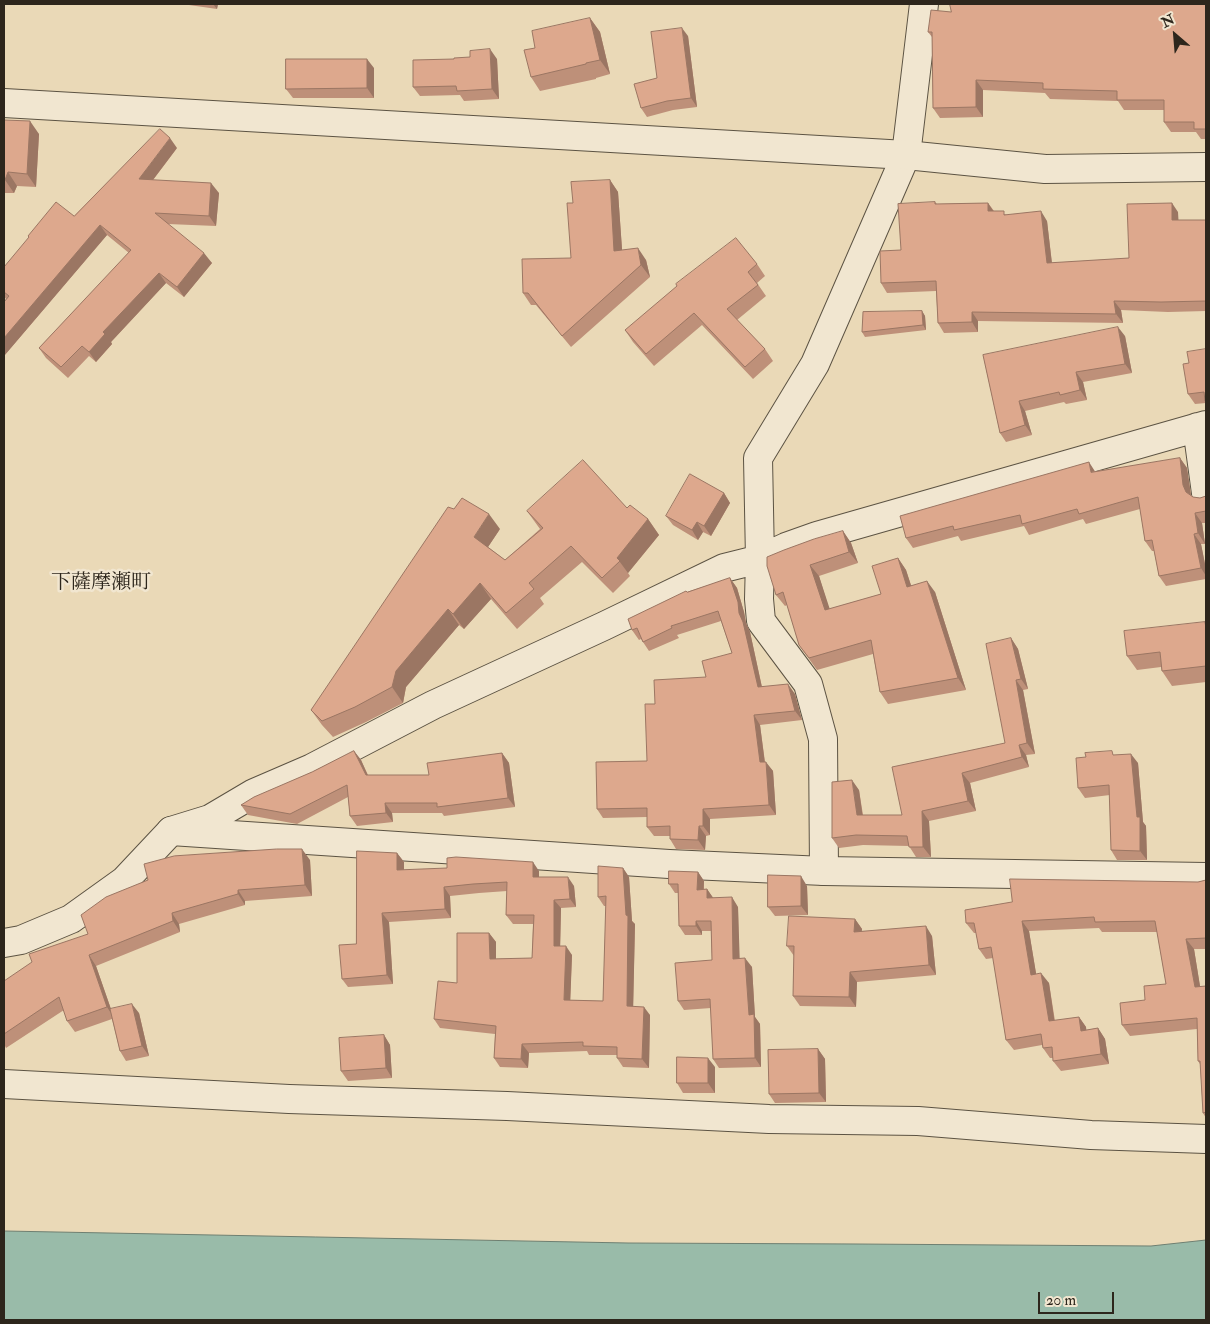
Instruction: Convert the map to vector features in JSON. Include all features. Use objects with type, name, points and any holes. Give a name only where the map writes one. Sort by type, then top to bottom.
[{"type":"street","points":[[824,871],[823,739],[808,684],[761,621],[759,599],[758,458],[815,364],[906,156],[924,4]]},
{"type":"street","points":[[4,103],[906,156],[1046,169],[1206,167]]},
{"type":"street","points":[[4,944],[21,940],[71,919],[124,881],[171,831],[210,819],[254,793],[312,768],[433,705],[724,568],[760,559],[817,536],[1201,426],[1206,493]]},
{"type":"street","points":[[171,831],[669,864],[824,871],[1206,877]]},
{"type":"street","points":[[4,1084],[289,1099],[507,1106],[769,1119],[918,1121],[1092,1134],[1206,1139]]},
{"type":"shaded area","points":[[4,1231],[628,1243],[1151,1246],[1206,1240],[1206,1320],[4,1320]]},
{"type":"building","points":[[950,4],[1206,4],[1206,129],[1194,129],[1194,122],[1164,122],[1164,100],[1117,100],[1117,91],[1043,89],[1043,83],[976,80],[976,107],[933,108],[932,32],[928,32],[931,10],[951,12]]},
{"type":"building","points":[[590,18],[600,60],[531,77],[524,50],[535,48],[532,31]]},
{"type":"building","points":[[682,28],[691,98],[667,101],[641,108],[634,84],[657,78],[651,32]]},
{"type":"building","points":[[490,49],[492,89],[457,91],[456,86],[413,87],[413,60],[470,57],[470,51]]},
{"type":"building","points":[[286,59],[367,59],[367,88],[286,89]]},
{"type":"building","points":[[4,120],[30,121],[27,174],[8,172],[5,180],[4,180]]},
{"type":"building","points":[[160,129],[170,138],[139,179],[211,183],[209,216],[155,213],[204,253],[177,287],[159,273],[103,332],[105,334],[89,352],[82,346],[61,367],[39,348],[131,250],[100,225],[4,338],[4,302],[9,296],[4,292],[4,267],[56,202],[74,216]]},
{"type":"building","points":[[610,180],[614,251],[638,248],[641,265],[562,336],[528,293],[523,293],[522,259],[571,258],[567,203],[573,203],[571,182]]},
{"type":"building","points":[[935,202],[935,204],[988,203],[988,211],[1004,211],[1004,215],[1041,211],[1047,263],[1129,258],[1127,204],[1172,203],[1172,220],[1206,220],[1206,301],[1114,301],[1116,314],[972,312],[972,322],[938,323],[936,281],[881,283],[880,251],[901,250],[898,204]]},
{"type":"building","points":[[736,238],[757,264],[748,272],[758,285],[727,309],[765,349],[745,367],[694,313],[646,354],[625,330],[677,286],[676,284]]},
{"type":"building","points":[[922,311],[923,325],[862,332],[863,312]]},
{"type":"building","points":[[1118,327],[1125,364],[1076,372],[1080,390],[1060,395],[1059,392],[1019,401],[1025,425],[1000,433],[983,355]]},
{"type":"building","points":[[1206,349],[1206,402],[1204,392],[1188,394],[1183,364],[1189,363],[1187,352]]},
{"type":"building","points":[[1180,458],[1183,485],[1186,492],[1193,497],[1200,498],[1206,496],[1206,511],[1195,513],[1198,533],[1194,534],[1201,568],[1159,576],[1152,540],[1145,541],[1138,497],[1079,514],[1077,509],[1022,524],[1020,515],[954,530],[953,526],[906,538],[900,516],[1089,462],[1091,472]]},
{"type":"building","points":[[583,460],[627,508],[630,505],[648,519],[617,558],[620,561],[602,578],[571,546],[529,583],[534,589],[506,613],[480,583],[453,614],[448,609],[396,671],[392,687],[355,707],[322,721],[311,710],[448,507],[454,509],[462,498],[489,514],[474,537],[505,560],[543,528],[527,511]]},
{"type":"building","points":[[690,474],[724,493],[704,526],[697,522],[692,530],[666,516]]},
{"type":"building","points":[[843,531],[849,552],[810,565],[825,610],[881,594],[872,566],[898,558],[907,587],[927,581],[958,678],[880,692],[871,640],[809,658],[799,645],[783,592],[776,595],[767,566],[767,557],[814,539]]},
{"type":"building","points":[[730,578],[738,602],[739,613],[743,622],[758,687],[788,684],[795,711],[754,715],[760,762],[766,762],[769,805],[703,809],[703,826],[699,826],[698,840],[670,839],[670,826],[647,827],[647,808],[597,809],[596,762],[647,761],[645,704],[655,704],[654,680],[706,677],[702,661],[732,653],[718,611],[671,626],[672,628],[643,642],[637,628],[632,630],[628,619],[686,591]]},
{"type":"building","points":[[1205,622],[1206,666],[1162,671],[1160,652],[1127,656],[1124,631]]},
{"type":"building","points":[[1011,638],[1021,679],[1016,680],[1027,743],[1019,745],[1022,757],[962,773],[968,801],[922,811],[923,847],[909,847],[907,836],[856,835],[832,838],[832,782],[852,780],[857,815],[902,815],[892,767],[1005,743],[986,644]]},
{"type":"building","points":[[354,751],[366,775],[429,775],[427,763],[502,753],[508,798],[437,807],[437,803],[385,803],[386,813],[350,816],[347,785],[290,814],[241,805],[254,797],[312,772]]},
{"type":"building","points":[[1112,751],[1113,755],[1131,754],[1137,817],[1140,817],[1140,851],[1111,850],[1109,785],[1078,788],[1076,758],[1086,757],[1085,753]]},
{"type":"building","points":[[302,849],[305,885],[238,890],[238,894],[172,913],[173,921],[89,955],[107,1007],[67,1021],[59,997],[4,1034],[4,981],[32,962],[29,954],[88,934],[81,915],[106,897],[148,880],[144,864],[174,856]]},
{"type":"building","points":[[357,851],[397,853],[397,870],[447,868],[447,858],[456,857],[533,862],[533,877],[568,877],[570,899],[554,900],[554,946],[566,946],[564,1000],[603,1001],[606,896],[598,897],[598,866],[623,868],[626,915],[628,916],[627,1006],[644,1007],[642,1059],[617,1058],[617,1047],[583,1046],[583,1042],[522,1044],[521,1059],[494,1058],[496,1026],[434,1019],[438,981],[457,983],[457,933],[489,933],[490,959],[532,958],[534,915],[506,915],[507,882],[444,887],[445,909],[382,913],[387,975],[342,979],[339,945],[356,944]]},
{"type":"building","points":[[669,871],[698,872],[697,890],[707,889],[707,898],[732,897],[733,959],[745,958],[749,1015],[754,1014],[755,1058],[713,1059],[710,999],[678,1001],[675,963],[712,960],[711,921],[696,921],[696,926],[679,926],[678,884],[669,884]]},
{"type":"building","points":[[768,875],[801,876],[801,906],[768,907]]},
{"type":"building","points":[[1010,879],[1198,882],[1206,880],[1206,938],[1186,939],[1195,987],[1206,986],[1206,1112],[1203,1113],[1200,1061],[1198,1061],[1197,1018],[1122,1025],[1120,1003],[1145,1000],[1144,986],[1166,984],[1155,921],[1095,922],[1094,917],[1022,921],[1031,975],[1041,973],[1049,1021],[1079,1017],[1081,1031],[1098,1028],[1101,1054],[1053,1061],[1052,1047],[1043,1048],[1041,1034],[1006,1040],[991,947],[979,949],[974,923],[966,923],[965,910],[1012,902]]},
{"type":"building","points":[[789,916],[855,919],[854,932],[926,926],[929,965],[850,972],[849,997],[793,996],[794,946],[787,946]]},
{"type":"building","points":[[132,1004],[142,1046],[120,1051],[110,1009]]},
{"type":"building","points":[[384,1035],[386,1068],[341,1071],[339,1038]]},
{"type":"building","points":[[818,1049],[819,1093],[769,1094],[768,1050]]},
{"type":"building","points":[[677,1057],[708,1058],[708,1083],[677,1083]]},
{"type":"district","name":"下薩摩瀬町","points":[[101,584]]}]
